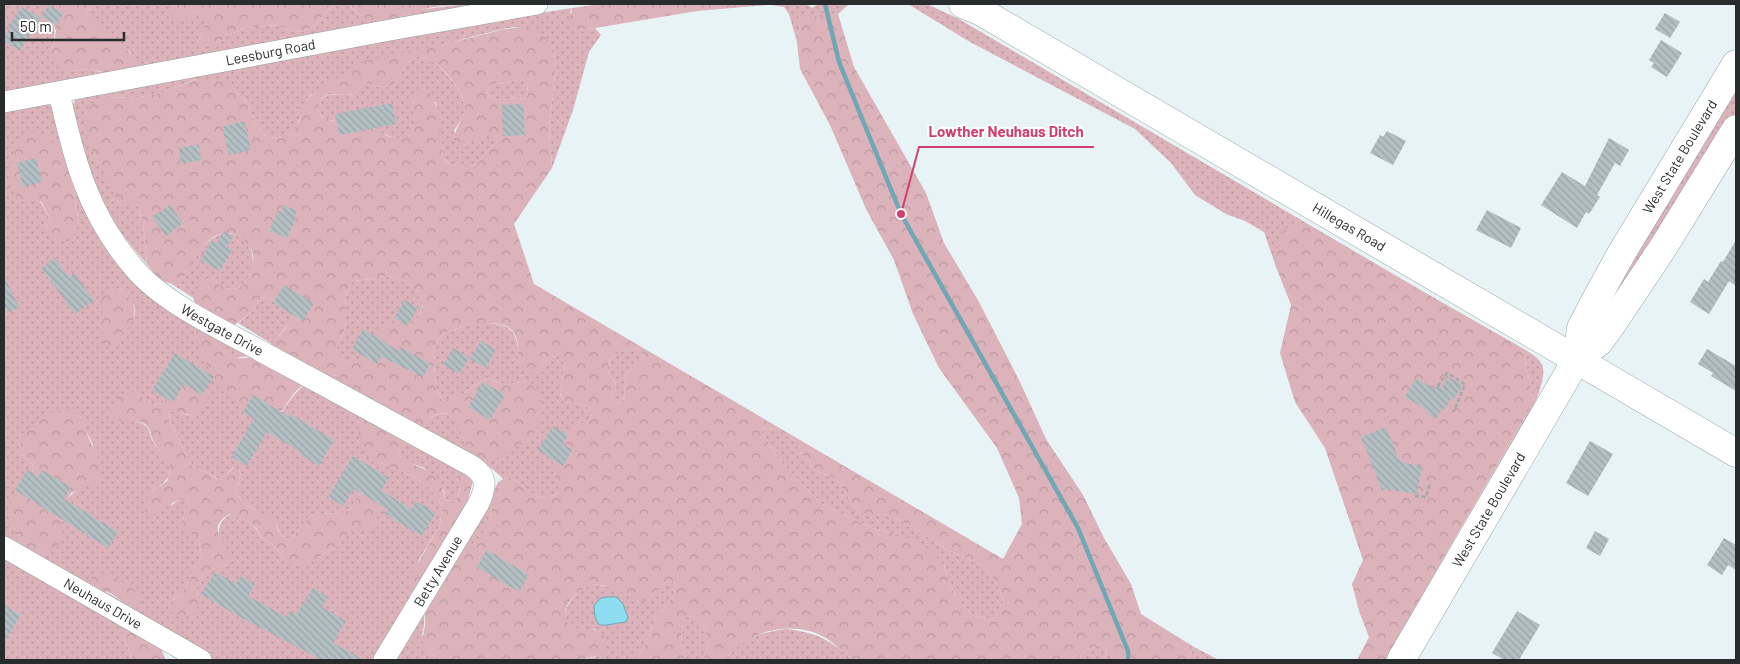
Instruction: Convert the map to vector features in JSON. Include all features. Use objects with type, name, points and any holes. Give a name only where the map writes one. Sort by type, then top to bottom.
[{"type":"main road","name":"Hillegas Road","points":[[977,6],[1736,453]]},
{"type":"main road","name":"West State Boulevard","points":[[1401,660],[1577,359],[1582,328],[1621,254],[1736,64]]},
{"type":"main road","name":"West State Boulevard","points":[[1577,359],[1599,342],[1614,321],[1664,246],[1736,129]]},
{"type":"street","name":"Leesburg Road","points":[[4,102],[380,31],[537,4]]},
{"type":"street","name":"Westgate Drive","points":[[59,93],[76,164],[88,195],[102,223],[117,245],[134,268],[152,287],[203,320],[472,466],[480,471],[484,479]]},
{"type":"street","name":"Betty Avenue","points":[[384,660],[479,503],[484,492],[484,479]]},
{"type":"street","name":"Neuhaus Drive","points":[[4,547],[201,660]]},
{"type":"path","points":[[1438,386],[1447,374],[1465,384],[1454,411]]},
{"type":"path","points":[[1415,496],[1426,497],[1430,483]]},
{"type":"green space","points":[[4,4],[37,4],[48,15],[54,24],[52,51],[69,71],[89,69],[112,75],[4,93]]},
{"type":"green space","points":[[37,4],[93,4],[87,13],[100,29],[129,52],[135,70],[117,75],[89,69],[69,71],[59,68],[53,60],[52,51],[56,31],[53,22]]},
{"type":"green space","points":[[93,4],[170,4],[170,15],[188,18],[196,11],[205,14],[205,24],[198,42],[217,44],[227,35],[246,28],[276,25],[295,32],[304,31],[313,27],[334,4],[348,4],[360,15],[389,21],[418,10],[458,5],[478,6],[135,69],[130,52],[91,22],[87,13]]},
{"type":"green space","points":[[170,4],[334,4],[313,27],[304,31],[295,32],[276,25],[246,28],[227,35],[217,44],[207,46],[198,42],[205,24],[205,14],[196,11],[188,18],[178,21],[170,15]]},
{"type":"green space","points":[[348,4],[486,4],[433,7],[387,21],[375,22],[360,15]]},
{"type":"green space","points":[[601,4],[778,4],[697,11],[578,30],[570,21],[572,8]]},
{"type":"green space","points":[[807,4],[812,8],[818,4],[849,4],[838,14],[822,13],[817,17],[800,23],[797,42],[789,14],[784,7],[772,5]]},
{"type":"green space","points":[[908,4],[927,4],[959,19],[1451,308],[1299,222],[1276,267],[1264,232],[1245,221],[1226,214],[1195,195],[1171,163],[1135,129],[970,42]]},
{"type":"green space","points":[[572,8],[570,12],[578,30],[595,28],[601,35],[589,52],[573,110],[552,168],[549,128],[556,66],[553,46],[519,27],[506,28],[450,43],[325,86],[310,96],[305,103],[298,123],[287,138],[267,137],[254,122],[247,103],[233,88],[196,79],[160,94],[140,97],[101,98],[91,149],[102,167],[138,205],[143,224],[147,264],[114,223],[94,188],[71,110],[75,100],[82,96],[459,26]]},
{"type":"green space","points":[[822,13],[838,14],[854,67],[926,193],[944,243],[979,302],[1020,382],[1046,439],[1083,495],[1104,538],[1131,584],[1141,614],[1194,647],[1188,660],[1106,660],[1107,650],[1100,644],[1086,650],[1076,660],[853,660],[826,638],[813,632],[785,629],[771,631],[745,641],[725,660],[703,660],[707,648],[707,636],[703,625],[694,616],[684,617],[681,636],[685,660],[636,660],[653,625],[670,601],[674,591],[676,584],[667,581],[645,601],[602,585],[593,585],[585,588],[571,599],[566,611],[567,622],[577,629],[596,630],[604,635],[607,640],[605,654],[580,660],[442,660],[429,652],[423,644],[424,615],[421,606],[409,590],[409,579],[440,525],[442,505],[431,489],[415,477],[378,462],[363,449],[358,429],[365,410],[342,385],[337,376],[324,375],[307,382],[296,391],[275,418],[256,414],[227,391],[214,377],[202,358],[196,339],[194,300],[192,296],[203,280],[212,277],[223,287],[234,289],[239,287],[248,278],[251,270],[253,255],[251,250],[240,237],[229,233],[219,234],[202,247],[179,286],[159,280],[147,264],[143,224],[138,205],[118,203],[102,167],[91,149],[85,130],[86,110],[101,98],[140,97],[159,94],[197,79],[216,78],[233,88],[247,103],[254,122],[267,137],[287,138],[299,122],[305,103],[314,92],[365,61],[384,55],[443,45],[500,30],[520,27],[539,31],[553,46],[556,66],[549,128],[552,168],[514,224],[534,284],[1003,559],[1022,524],[1019,498],[997,448],[939,368],[913,314],[894,260],[866,209],[830,125],[800,69],[797,42],[800,23],[808,14],[817,17]],"holes":[[[417,57],[427,58],[447,74],[462,97],[464,112],[454,141],[463,145],[490,134],[498,139],[478,162],[469,167],[459,167],[450,164],[442,158],[439,116],[434,100],[424,86],[413,98],[414,124],[407,139],[387,136],[362,121],[332,121],[322,117],[317,109],[320,99],[331,94],[352,94],[365,82],[379,87],[393,86],[408,62]],[[517,80],[523,81],[528,88],[527,97],[521,100],[517,97],[499,100],[491,98],[487,91],[492,83],[502,84]],[[382,276],[390,277],[413,288],[419,293],[422,300],[419,316],[413,324],[403,327],[396,323],[387,322],[369,349],[355,363],[345,360],[337,354],[338,343],[346,322],[347,293],[353,281]],[[262,297],[291,304],[295,313],[272,343],[262,351],[251,356],[240,358],[229,355],[219,347],[219,337],[250,313]],[[474,323],[504,325],[514,332],[517,339],[519,368],[527,374],[537,372],[549,357],[559,356],[565,364],[560,393],[565,402],[585,405],[593,411],[590,420],[568,431],[556,451],[553,466],[559,492],[544,498],[532,493],[521,484],[507,477],[498,482],[490,500],[491,519],[489,524],[473,544],[463,544],[468,500],[473,481],[464,466],[456,473],[460,492],[455,501],[445,500],[439,480],[428,471],[414,465],[399,454],[405,444],[430,418],[437,414],[449,414],[471,453],[480,460],[490,461],[525,442],[533,435],[541,419],[541,402],[534,387],[527,381],[506,385],[487,378],[453,400],[441,399],[436,387],[433,348],[445,333]],[[633,347],[642,352],[643,361],[626,375],[624,398],[618,404],[611,397],[616,386],[608,368],[611,359],[624,350]],[[759,428],[778,429],[794,440],[804,457],[817,471],[836,479],[859,513],[878,513],[897,519],[915,528],[947,550],[984,566],[996,582],[1004,601],[994,619],[974,616],[960,602],[950,585],[944,566],[931,550],[915,540],[876,530],[822,504],[780,461]]]},
{"type":"green space","points":[[417,57],[426,58],[441,68],[459,90],[465,106],[462,118],[454,131],[463,145],[490,133],[498,139],[478,162],[469,167],[459,167],[450,164],[442,158],[443,152],[436,102],[412,101],[414,125],[407,139],[324,118],[317,109],[319,100],[335,94],[352,94],[365,82],[379,87],[393,86],[408,62]]},
{"type":"green space","points":[[1736,74],[1736,118],[1595,327],[1633,263],[1636,254]]},
{"type":"green space","points":[[517,80],[526,82],[528,92],[527,97],[521,100],[517,97],[499,100],[491,98],[487,91],[492,83],[502,84]]},
{"type":"green space","points":[[46,104],[54,107],[67,160],[40,201],[50,219],[46,228],[79,225],[72,178],[81,203],[100,239],[195,322],[196,339],[282,412],[299,390],[312,379],[320,376],[338,376],[342,385],[365,410],[378,462],[415,477],[431,489],[442,505],[440,525],[419,560],[413,596],[375,660],[213,660],[4,540],[4,110]],"holes":[[[119,288],[129,298],[135,313],[127,324],[100,339]],[[174,386],[189,415],[170,411],[169,420],[191,465],[218,479],[227,474],[233,467],[241,473],[236,493],[245,505],[254,509],[277,526],[281,535],[290,540],[309,517],[319,513],[340,514],[349,510],[360,493],[369,496],[350,531],[337,546],[313,562],[285,559],[272,544],[261,537],[249,522],[231,514],[220,524],[219,530],[219,537],[229,565],[213,569],[202,576],[197,587],[199,604],[168,603],[176,598],[186,587],[202,557],[198,537],[182,519],[187,511],[189,501],[179,499],[172,505],[151,492],[168,477],[170,461],[155,445],[146,426],[135,421],[138,394],[154,405],[163,403]],[[55,411],[75,411],[93,444],[80,489],[70,496],[64,506],[62,512],[63,531],[19,544],[17,534],[12,526],[34,467],[28,459],[20,454]],[[110,576],[131,588],[132,607],[106,592]]]},
{"type":"green space","points":[[27,131],[47,134],[61,148],[70,165],[79,225],[68,242],[49,236],[46,228],[50,219],[41,201],[20,202],[9,186],[14,146]]},
{"type":"green space","points":[[1299,221],[1524,349],[1524,357],[1534,401],[1385,660],[1357,660],[1369,637],[1359,611],[1352,584],[1363,560],[1325,448],[1295,402],[1280,353],[1291,305],[1276,267],[1278,241],[1285,229]]},
{"type":"green space","points":[[223,233],[240,237],[249,246],[253,258],[251,271],[245,282],[236,288],[224,287],[212,277],[192,297],[170,283],[179,286],[191,262],[201,248]]},
{"type":"green space","points":[[382,276],[406,283],[414,288],[419,293],[423,307],[413,324],[403,328],[396,323],[363,358],[354,363],[345,360],[337,355],[337,350],[345,328],[346,299],[349,287],[353,281]]},
{"type":"green space","points":[[119,288],[128,296],[133,304],[135,310],[134,317],[115,346],[107,346],[100,338],[103,329],[102,298],[109,291]]},
{"type":"green space","points":[[262,297],[291,304],[295,313],[272,344],[238,323],[250,313]]},
{"type":"green space","points":[[474,323],[507,327],[516,338],[518,358],[537,372],[549,357],[559,356],[565,364],[560,394],[565,402],[585,405],[593,411],[590,420],[572,429],[554,473],[559,482],[559,492],[551,496],[544,498],[538,496],[514,480],[507,477],[503,479],[476,459],[421,428],[430,418],[440,414],[449,414],[455,422],[527,381],[506,385],[487,378],[453,400],[442,400],[436,388],[433,348],[445,333]]},
{"type":"green space","points":[[219,337],[253,355],[234,357],[227,355],[219,347]]},
{"type":"green space","points":[[633,347],[642,352],[643,361],[626,375],[624,398],[618,404],[611,397],[616,387],[609,373],[609,363],[619,352]]},
{"type":"green space","points":[[1524,349],[1542,365],[1542,382],[1527,420],[1503,465],[1471,516],[1469,515],[1534,401],[1524,357]]},
{"type":"green space","points":[[184,382],[203,389],[208,396],[203,409],[195,414],[170,411],[169,420],[191,465],[217,479],[227,474],[234,467],[241,473],[236,493],[245,505],[272,518],[281,535],[290,540],[309,517],[319,513],[340,514],[349,510],[360,493],[377,498],[379,508],[377,518],[372,527],[368,530],[350,531],[337,546],[313,562],[303,565],[293,564],[285,559],[272,544],[261,537],[256,528],[249,522],[230,514],[219,523],[218,528],[220,537],[229,553],[229,565],[213,569],[202,576],[197,587],[199,604],[195,613],[181,615],[168,610],[168,603],[182,593],[202,557],[198,537],[181,527],[189,501],[179,499],[154,515],[145,511],[145,501],[151,492],[167,481],[170,461],[156,446],[146,425],[137,421],[120,421],[110,413],[116,400],[128,391],[138,394],[154,405],[163,403],[174,386]]},
{"type":"green space","points":[[55,411],[75,411],[83,416],[87,434],[98,458],[100,469],[98,483],[71,493],[64,504],[61,516],[62,536],[58,545],[51,551],[36,554],[19,544],[11,525],[8,507],[14,496],[27,481],[34,467],[28,459],[20,454],[23,439],[30,427]]},
{"type":"green space","points":[[759,428],[778,429],[794,440],[804,457],[817,471],[836,479],[859,513],[878,513],[897,519],[915,528],[947,550],[984,566],[996,582],[1004,601],[994,619],[974,616],[960,602],[950,585],[944,566],[896,534],[876,530],[822,504],[780,461]]},
{"type":"green space","points":[[410,438],[462,468],[456,473],[460,492],[455,501],[445,500],[444,490],[424,468],[406,461],[399,454],[403,445]]},
{"type":"green space","points":[[490,500],[491,519],[483,534],[473,544],[463,544]]},
{"type":"green space","points":[[4,555],[130,628],[123,638],[134,660],[4,660]]},
{"type":"green space","points":[[95,573],[111,576],[135,590],[140,599],[138,608],[130,606],[108,592],[93,586],[90,581]]},
{"type":"green space","points":[[667,581],[676,584],[674,591],[670,601],[653,625],[636,660],[580,660],[596,657],[596,629],[577,629],[569,626],[566,620],[568,606],[578,592],[591,585],[598,585],[652,595]]},
{"type":"green space","points":[[422,607],[424,627],[422,634],[429,652],[442,660],[390,660]]},
{"type":"green space","points":[[694,616],[703,625],[707,636],[707,648],[703,660],[685,660],[681,636],[684,617]]},
{"type":"green space","points":[[130,628],[158,642],[166,660],[134,660],[123,638],[122,629]]},
{"type":"green space","points":[[787,629],[823,638],[853,660],[725,660],[738,646],[752,637]]},
{"type":"green space","points":[[1100,644],[1107,650],[1106,660],[1076,660],[1086,650]]},
{"type":"green space","points":[[1194,647],[1219,660],[1188,660]]},
{"type":"water","points":[[616,597],[623,604],[628,617],[626,622],[606,625],[598,624],[594,605],[601,598]]},
{"type":"building","points":[[48,5],[63,13],[57,25],[42,17]]},
{"type":"building","points":[[22,7],[41,18],[20,51],[4,41],[4,38],[10,28],[8,26]]},
{"type":"building","points":[[1665,13],[1680,22],[1670,38],[1655,29]]},
{"type":"building","points":[[1661,40],[1682,53],[1667,77],[1651,67],[1654,63],[1649,60]]},
{"type":"building","points":[[392,103],[396,124],[339,135],[335,114]]},
{"type":"building","points":[[523,104],[525,135],[503,136],[502,105]]},
{"type":"building","points":[[244,121],[251,150],[229,155],[222,127]]},
{"type":"building","points":[[1387,131],[1406,141],[1393,165],[1370,153],[1380,135],[1383,137]]},
{"type":"building","points":[[1609,138],[1629,150],[1620,166],[1615,163],[1597,195],[1600,197],[1589,214],[1586,212],[1577,228],[1541,205],[1562,172],[1585,186]]},
{"type":"building","points":[[199,144],[201,160],[181,164],[179,148]]},
{"type":"building","points":[[36,158],[42,182],[23,187],[17,163]]},
{"type":"building","points":[[170,205],[183,223],[166,236],[152,217]]},
{"type":"building","points":[[284,205],[297,211],[287,238],[269,231],[278,211],[281,212]]},
{"type":"building","points":[[1487,210],[1521,228],[1511,248],[1476,230]]},
{"type":"building","points":[[224,231],[233,236],[227,247],[232,250],[220,271],[200,260],[212,240],[217,243]]},
{"type":"building","points":[[1736,240],[1736,286],[1729,281],[1709,314],[1690,302],[1704,279],[1708,282],[1721,261],[1723,262]]},
{"type":"building","points":[[55,258],[69,277],[74,273],[94,300],[75,314],[41,268]]},
{"type":"building","points":[[4,276],[19,307],[8,313],[4,304]]},
{"type":"building","points":[[284,285],[314,303],[303,321],[273,303]]},
{"type":"building","points":[[405,300],[418,308],[407,326],[394,318]]},
{"type":"building","points":[[363,329],[399,351],[401,347],[430,364],[423,377],[382,357],[377,364],[352,349]]},
{"type":"building","points":[[481,341],[496,350],[485,368],[470,359]]},
{"type":"building","points":[[453,348],[469,358],[459,374],[443,365]]},
{"type":"building","points":[[1707,349],[1736,366],[1736,391],[1711,376],[1713,373],[1698,364]]},
{"type":"building","points":[[175,353],[214,377],[202,395],[184,384],[173,402],[152,390]]},
{"type":"building","points":[[1448,377],[1462,385],[1453,401],[1451,399],[1444,410],[1442,408],[1436,419],[1427,413],[1427,410],[1405,397],[1416,378],[1435,389],[1437,385],[1441,388]]},
{"type":"building","points":[[483,382],[505,395],[490,420],[468,407]]},
{"type":"building","points":[[253,395],[289,417],[290,414],[334,440],[319,466],[300,455],[301,452],[267,432],[247,466],[231,457],[254,419],[243,412]]},
{"type":"building","points":[[553,426],[568,435],[563,444],[572,450],[563,466],[538,450]]},
{"type":"building","points":[[1386,427],[1400,462],[1403,461],[1422,466],[1417,494],[1386,489],[1382,491],[1361,437]]},
{"type":"building","points":[[1590,441],[1613,454],[1588,496],[1566,483]]},
{"type":"building","points":[[353,456],[389,478],[381,490],[411,509],[416,501],[436,513],[421,536],[384,513],[387,509],[354,489],[343,506],[328,497]]},
{"type":"building","points":[[27,470],[38,477],[42,470],[71,487],[64,499],[118,532],[108,548],[15,490]]},
{"type":"building","points":[[1595,531],[1609,539],[1600,556],[1586,548]]},
{"type":"building","points":[[1724,538],[1736,545],[1736,570],[1728,565],[1722,575],[1707,565]]},
{"type":"building","points":[[487,550],[529,575],[519,592],[477,567]]},
{"type":"building","points":[[215,572],[236,584],[241,576],[255,584],[248,596],[286,617],[289,611],[296,615],[313,588],[328,597],[322,607],[346,621],[333,643],[364,660],[322,660],[236,615],[201,594]]},
{"type":"building","points":[[4,605],[21,615],[4,643]]},
{"type":"building","points":[[1517,611],[1540,625],[1519,660],[1504,660],[1492,653]]},
{"type":"waterway","points":[[825,4],[839,62],[901,214],[1078,528],[1128,651],[1128,660]]},
{"type":"place","name":"Lowther Neuhaus Ditch","points":[[901,214]]}]
